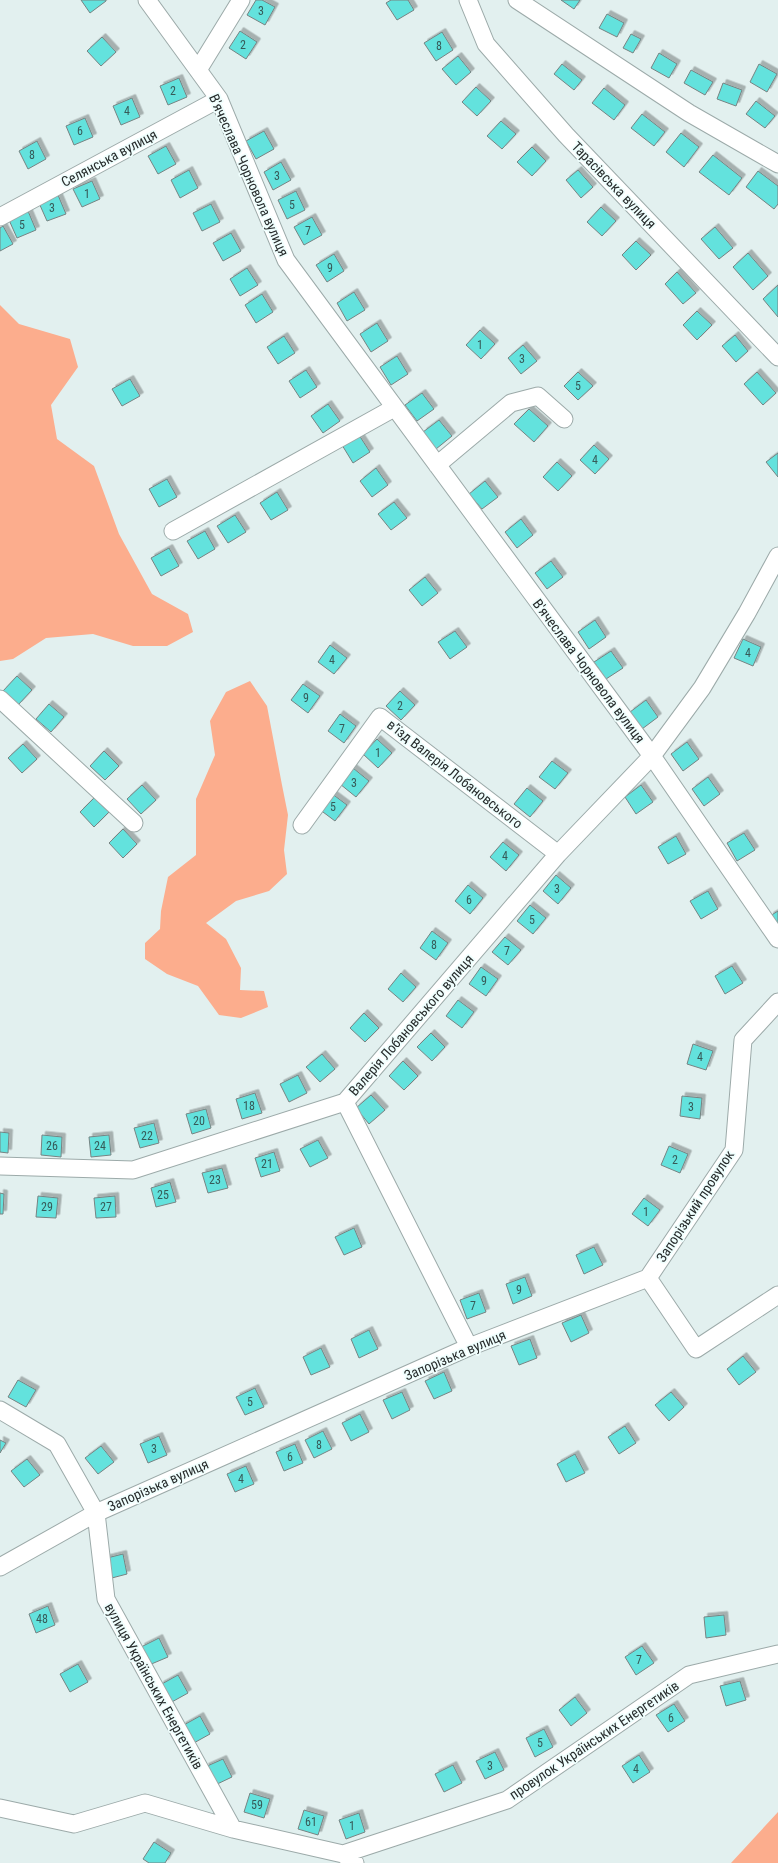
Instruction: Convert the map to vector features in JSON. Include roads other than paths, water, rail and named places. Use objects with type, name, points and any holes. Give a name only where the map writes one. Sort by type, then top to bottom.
[{"type":"street","name":"В'ячеслава Чорновола вулиця","points":[[147,0],[219,98],[286,260],[652,756],[778,939]]},
{"type":"street","points":[[198,70],[241,0]]},
{"type":"street","name":"Тарасівська вулиця","points":[[468,0],[486,44],[566,135],[778,357]]},
{"type":"street","points":[[517,0],[689,113],[778,164]]},
{"type":"street","name":"Селянська вулиця","points":[[0,217],[219,98]]},
{"type":"street","points":[[437,465],[511,403],[538,396],[564,419]]},
{"type":"street","points":[[173,531],[394,408]]},
{"type":"street","name":"Валерія Лобановського вулиця","points":[[0,1166],[133,1170],[345,1102],[558,854],[652,756],[702,688],[747,613],[778,556]]},
{"type":"street","points":[[0,699],[134,823]]},
{"type":"street","name":"в’їзд Валерія Лобановського","points":[[302,824],[380,717],[558,854]]},
{"type":"street","name":"Запорізький провулок","points":[[648,1278],[734,1150],[743,1040],[778,1002]]},
{"type":"street","points":[[345,1102],[470,1347]]},
{"type":"street","points":[[648,1278],[696,1349],[778,1295]]},
{"type":"street","name":"Запорізька вулиця","points":[[0,1567],[96,1513],[470,1347],[648,1278]]},
{"type":"street","name":"вулиця Українських Енергетиків","points":[[0,1410],[57,1444],[96,1513],[106,1599],[233,1829]]},
{"type":"street","name":"провулок Українських Енергетиків","points":[[349,1858],[507,1800],[689,1675],[778,1654]]},
{"type":"street","points":[[0,1808],[74,1824],[145,1803],[233,1829],[349,1858]]}]
